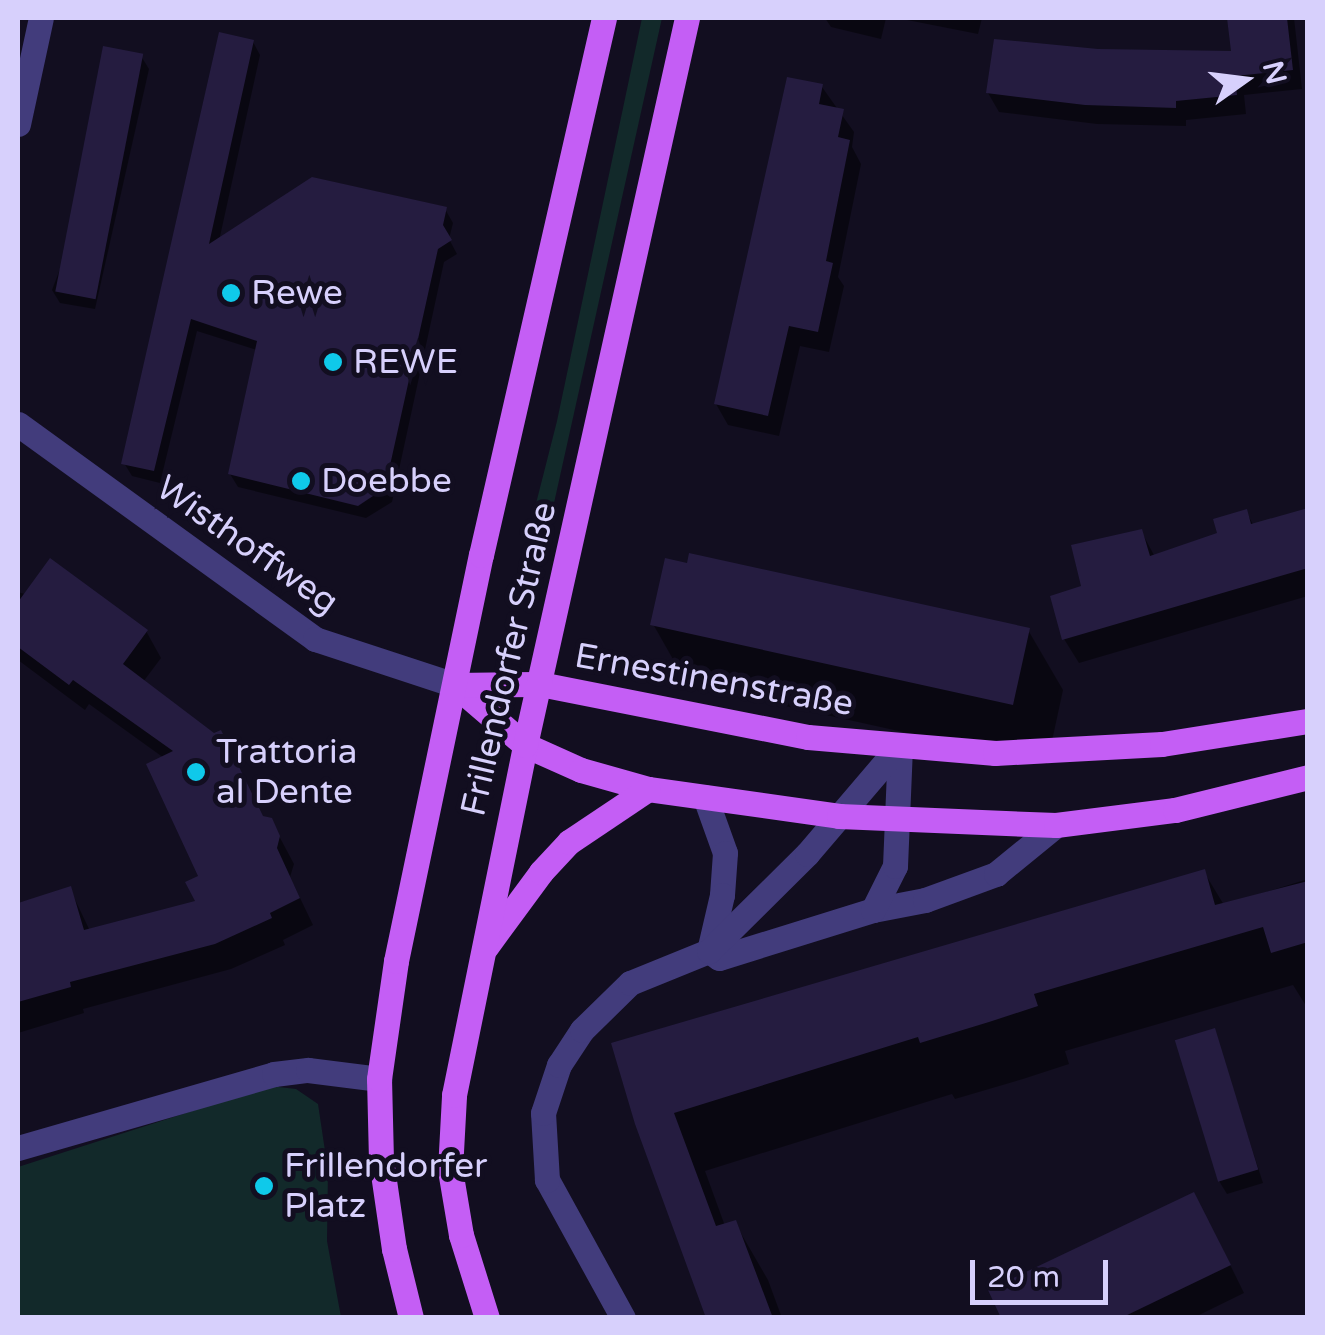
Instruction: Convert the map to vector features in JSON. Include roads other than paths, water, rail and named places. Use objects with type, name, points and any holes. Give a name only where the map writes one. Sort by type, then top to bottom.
[{"type":"main road","name":"Frillendorfer Straße","points":[[412,1318],[394,1250],[381,1160],[379,1079],[396,961],[604,18]]},
{"type":"main road","name":"Frillendorfer Straße","points":[[488,1318],[461,1235],[450,1170],[454,1095],[525,744],[688,18]]},
{"type":"main road","name":"Ernestinenstraße","points":[[455,686],[540,684],[808,737],[996,752],[1162,744],[1308,721]]},
{"type":"main road","points":[[455,686],[525,744],[581,770],[648,789],[839,816],[1056,825],[1175,810],[1308,777]]},
{"type":"main road","points":[[480,956],[541,872],[569,842],[648,789]]},
{"type":"street","points":[[18,124],[40,18]]},
{"type":"street","name":"Wisthoffweg","points":[[18,424],[315,639],[455,686]]},
{"type":"street","points":[[623,1318],[547,1180],[542,1135],[546,1096],[559,1065],[609,1000],[650,973],[709,951],[808,854],[900,745]]},
{"type":"street","points":[[873,910],[895,866],[900,745]]},
{"type":"street","points":[[705,798],[725,852],[722,895],[709,951]]},
{"type":"street","points":[[709,951],[719,958],[873,910],[960,890],[996,874],[1056,825]]},
{"type":"street","points":[[18,1148],[274,1074],[308,1070],[379,1079]]},
{"type":"place","name":"Rewe","points":[[231,293]]},
{"type":"place","name":"REWE","points":[[333,362]]},
{"type":"place","name":"Doebbe","points":[[301,481]]},
{"type":"place","name":"Trattoria al Dente","points":[[196,772]]},
{"type":"place","name":"Frillendorfer Platz","points":[[264,1186]]}]
